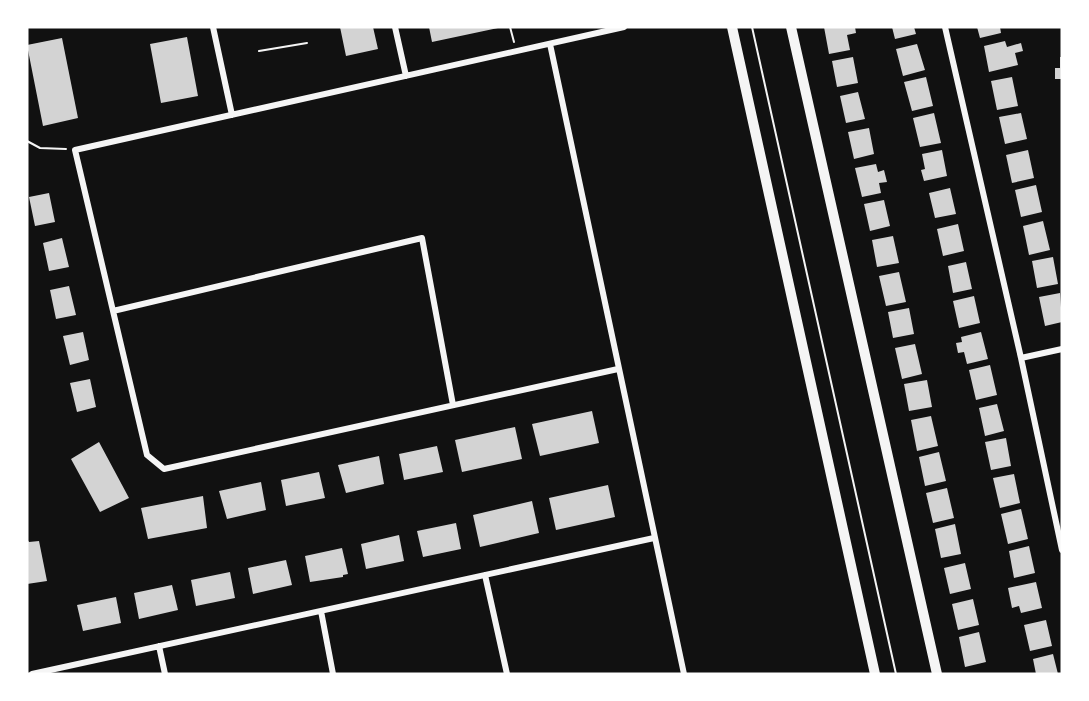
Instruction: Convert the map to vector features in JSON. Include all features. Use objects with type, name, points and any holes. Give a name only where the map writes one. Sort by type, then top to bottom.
[{"type":"main road","points":[[732,27],[875,674]]},
{"type":"main road","points":[[791,27],[937,674]]},
{"type":"street","points":[[213,27],[232,115]]},
{"type":"street","points":[[395,27],[406,76]]},
{"type":"street","points":[[618,369],[164,470],[147,455],[75,150],[624,27]]},
{"type":"street","points":[[945,27],[1021,358],[1062,550]]},
{"type":"street","points":[[550,44],[684,674]]},
{"type":"street","points":[[112,310],[422,238],[453,405]]},
{"type":"street","points":[[1021,358],[1062,349]]},
{"type":"street","points":[[32,674],[654,538]]},
{"type":"street","points":[[485,575],[507,674]]},
{"type":"street","points":[[321,611],[333,674]]},
{"type":"street","points":[[159,646],[165,674]]},
{"type":"path","points":[[510,27],[516,51]]},
{"type":"path","points":[[752,27],[896,674]]},
{"type":"path","points":[[259,51],[307,43]]},
{"type":"path","points":[[27,141],[40,148],[75,150]]},
{"type":"building","points":[[340,27],[373,27],[378,49],[346,56]]},
{"type":"building","points":[[429,27],[498,27],[498,28],[432,42]]},
{"type":"building","points":[[824,27],[855,27],[856,33],[847,35],[850,50],[829,54]]},
{"type":"building","points":[[892,27],[914,27],[916,34],[895,39]]},
{"type":"building","points":[[977,27],[1000,27],[1001,33],[980,38]]},
{"type":"building","points":[[187,37],[198,96],[161,103],[150,44]]},
{"type":"building","points":[[62,38],[78,118],[43,126],[27,45]]},
{"type":"building","points":[[1005,41],[1007,47],[1021,43],[1023,51],[1015,53],[1018,65],[989,72],[984,46]]},
{"type":"building","points":[[917,44],[925,70],[903,76],[896,49]]},
{"type":"building","points":[[853,57],[858,83],[837,87],[832,61]]},
{"type":"building","points":[[1060,57],[1062,57],[1062,79],[1055,79],[1055,68],[1060,68]]},
{"type":"building","points":[[926,77],[933,106],[912,111],[904,82]]},
{"type":"building","points":[[1012,77],[1018,106],[997,110],[991,81]]},
{"type":"building","points":[[858,92],[865,119],[846,123],[840,96]]},
{"type":"building","points":[[934,113],[941,143],[920,147],[913,118]]},
{"type":"building","points":[[1021,113],[1027,139],[1005,144],[999,117]]},
{"type":"building","points":[[869,128],[874,154],[854,159],[848,132]]},
{"type":"building","points":[[942,150],[947,176],[924,181],[921,170],[925,169],[922,154]]},
{"type":"building","points":[[1028,150],[1034,178],[1012,183],[1006,155]]},
{"type":"building","points":[[876,164],[878,172],[884,170],[887,182],[879,183],[881,193],[862,197],[855,168]]},
{"type":"building","points":[[1036,185],[1042,212],[1021,217],[1015,190]]},
{"type":"building","points":[[950,188],[956,214],[935,218],[929,193]]},
{"type":"building","points":[[49,193],[55,222],[35,226],[29,197]]},
{"type":"building","points":[[884,200],[890,226],[870,231],[864,204]]},
{"type":"building","points":[[1043,221],[1050,250],[1029,255],[1023,226]]},
{"type":"building","points":[[958,224],[964,251],[943,256],[937,229]]},
{"type":"building","points":[[893,236],[899,263],[877,267],[872,240]]},
{"type":"building","points":[[62,238],[69,267],[49,271],[43,243]]},
{"type":"building","points":[[1053,257],[1058,284],[1037,288],[1032,261]]},
{"type":"building","points":[[966,262],[972,289],[953,293],[948,266]]},
{"type":"building","points":[[899,272],[906,302],[886,306],[879,276]]},
{"type":"building","points":[[69,286],[76,315],[56,319],[50,290]]},
{"type":"building","points":[[1060,293],[1062,322],[1045,326],[1039,297]]},
{"type":"building","points":[[974,296],[980,323],[959,328],[953,301]]},
{"type":"building","points":[[909,308],[914,334],[893,338],[888,312]]},
{"type":"building","points":[[83,332],[89,360],[70,365],[63,336]]},
{"type":"building","points":[[981,332],[988,359],[967,364],[964,352],[958,353],[956,343],[962,342],[961,337]]},
{"type":"building","points":[[915,344],[922,374],[902,379],[895,348]]},
{"type":"building","points":[[990,365],[997,395],[976,400],[969,370]]},
{"type":"building","points":[[90,379],[96,407],[77,412],[70,383]]},
{"type":"building","points":[[927,380],[932,407],[909,411],[904,384]]},
{"type":"building","points":[[997,404],[1004,431],[985,436],[979,408]]},
{"type":"building","points":[[592,411],[599,443],[540,456],[532,424]]},
{"type":"building","points":[[931,416],[938,446],[917,451],[911,420]]},
{"type":"building","points":[[515,427],[522,459],[462,472],[455,440]]},
{"type":"building","points":[[1006,438],[1011,466],[991,470],[985,442]]},
{"type":"building","points":[[99,442],[129,498],[100,512],[71,459]]},
{"type":"building","points":[[437,446],[443,472],[404,480],[399,454]]},
{"type":"building","points":[[939,452],[946,481],[925,486],[919,457]]},
{"type":"building","points":[[379,456],[384,484],[346,493],[338,465]]},
{"type":"building","points":[[319,472],[325,498],[286,506],[281,480]]},
{"type":"building","points":[[1014,474],[1020,503],[1000,508],[993,478]]},
{"type":"building","points":[[261,482],[266,510],[227,519],[219,491]]},
{"type":"building","points":[[608,485],[615,517],[556,530],[549,498]]},
{"type":"building","points":[[947,488],[954,518],[933,523],[926,493]]},
{"type":"building","points":[[203,496],[207,528],[148,539],[141,508]]},
{"type":"building","points":[[532,501],[539,533],[480,547],[473,515]]},
{"type":"building","points":[[1021,509],[1028,539],[1008,544],[1001,514]]},
{"type":"building","points":[[456,523],[461,549],[423,557],[417,531]]},
{"type":"building","points":[[955,524],[961,554],[941,558],[935,529]]},
{"type":"building","points":[[399,535],[404,561],[366,569],[361,544]]},
{"type":"building","points":[[27,539],[29,542],[39,541],[47,581],[27,584]]},
{"type":"building","points":[[1029,546],[1035,573],[1014,578],[1009,551]]},
{"type":"building","points":[[342,548],[348,574],[343,577],[310,582],[305,556]]},
{"type":"building","points":[[286,560],[292,585],[253,594],[248,568]]},
{"type":"building","points":[[965,563],[971,589],[950,594],[944,568]]},
{"type":"building","points":[[230,572],[235,598],[196,606],[191,580]]},
{"type":"building","points":[[1036,582],[1042,608],[1021,613],[1019,606],[1012,608],[1008,588]]},
{"type":"building","points":[[172,585],[178,610],[139,619],[134,593]]},
{"type":"building","points":[[116,597],[121,623],[83,631],[77,605]]},
{"type":"building","points":[[973,599],[979,625],[958,630],[952,604]]},
{"type":"building","points":[[1046,620],[1052,646],[1030,651],[1024,625]]},
{"type":"building","points":[[979,632],[986,662],[965,667],[959,637]]},
{"type":"building","points":[[1053,654],[1058,674],[1036,674],[1033,659]]}]
